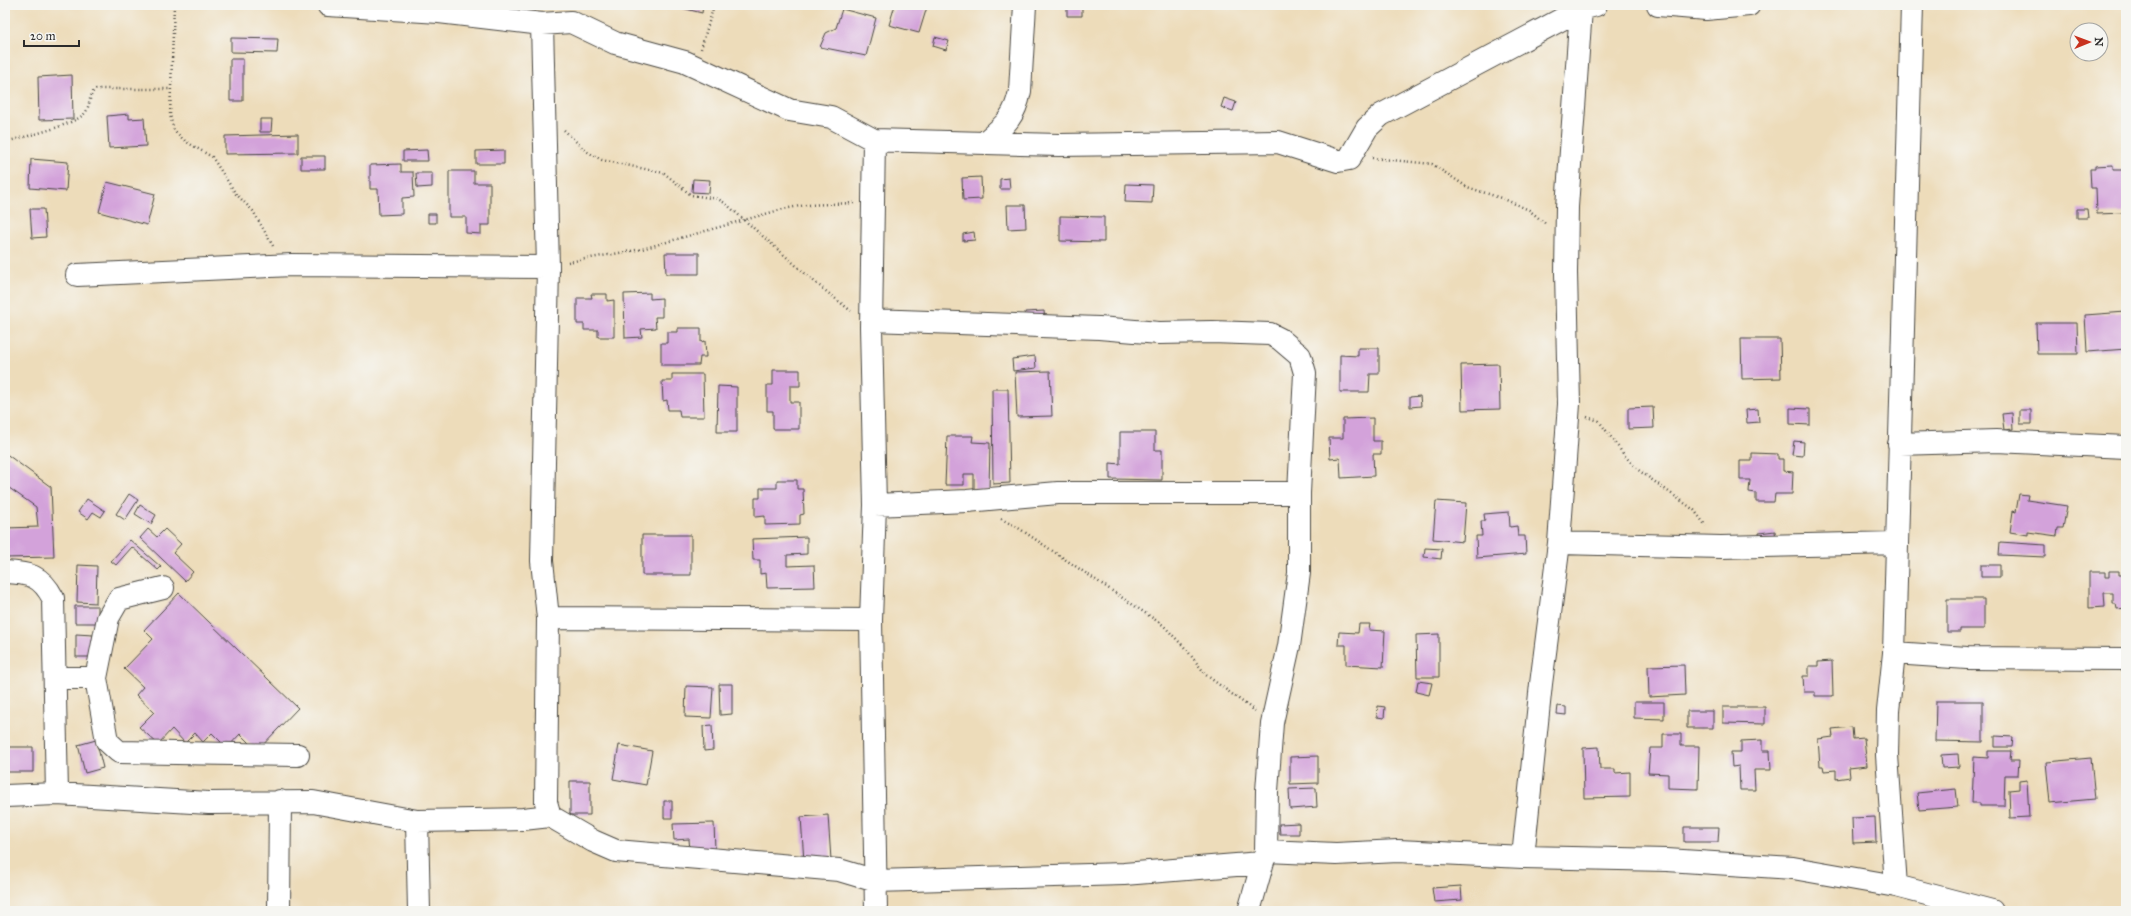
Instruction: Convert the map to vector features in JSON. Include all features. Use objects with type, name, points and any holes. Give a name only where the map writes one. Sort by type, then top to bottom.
[{"type":"street","points":[[328,5],[439,12],[485,11],[542,24],[571,22],[614,43],[676,59],[790,110],[831,117],[874,140],[1059,145],[1278,142],[1338,161],[1346,160],[1351,156],[1367,128],[1381,115],[1589,7]]},
{"type":"street","points":[[986,142],[1005,125],[1013,115],[1017,103],[1020,92],[1025,5]]},
{"type":"street","points":[[1658,5],[1706,9],[1749,5]]},
{"type":"street","points":[[1896,886],[1887,755],[1888,711],[1894,653],[1912,5]]},
{"type":"street","points":[[1523,857],[1541,684],[1559,543],[1569,404],[1566,272],[1567,207],[1589,7]]},
{"type":"street","points":[[542,24],[548,272],[542,561],[548,618],[546,794],[550,816]]},
{"type":"street","points":[[874,140],[871,324],[875,505],[871,620],[876,911]]},
{"type":"street","points":[[77,275],[292,265],[548,272]]},
{"type":"street","points":[[871,324],[1099,328],[1159,333],[1212,332],[1270,334],[1280,339],[1300,356],[1305,373],[1299,493],[1298,573],[1294,620],[1272,723],[1264,857],[1250,911]]},
{"type":"street","points":[[1899,444],[1996,441],[2126,447]]},
{"type":"street","points":[[875,505],[967,501],[1058,493],[1299,493]]},
{"type":"street","points":[[1559,543],[1721,547],[1897,543]]},
{"type":"street","points":[[5,572],[28,573],[40,579],[48,588],[53,598],[56,678],[57,794]]},
{"type":"street","points":[[163,588],[119,599],[108,618],[96,678],[107,741],[119,752],[298,755]]},
{"type":"street","points":[[548,618],[871,620]]},
{"type":"street","points":[[1894,653],[1967,658],[2126,659]]},
{"type":"street","points":[[56,678],[96,678]]},
{"type":"street","points":[[5,796],[57,794],[209,803],[280,801],[330,804],[417,821],[524,819],[550,816],[593,841],[616,851],[839,870],[876,881],[1124,874],[1264,857],[1398,851],[1523,857],[1667,860],[1793,868],[1896,886],[1992,911]]},
{"type":"street","points":[[279,911],[280,801]]},
{"type":"street","points":[[417,821],[419,911]]},
{"type":"path","points":[[174,5],[170,114],[174,130],[185,141],[212,157],[236,194],[253,211],[272,244],[292,265]]},
{"type":"path","points":[[696,68],[714,5]]},
{"type":"path","points":[[5,142],[56,127],[85,114],[92,94],[96,89],[171,89]]},
{"type":"path","points":[[544,124],[563,130],[593,156],[602,160],[664,173],[691,195],[718,199],[746,220],[817,284],[871,324]]},
{"type":"path","points":[[1351,156],[1432,164],[1467,187],[1504,199],[1529,210],[1549,226]]},
{"type":"path","points":[[548,272],[566,262],[642,249],[794,207],[872,202]]},
{"type":"path","points":[[1569,404],[1589,419],[1599,421],[1637,469],[1694,510],[1721,547]]},
{"type":"path","points":[[998,518],[1017,527],[1162,625],[1186,649],[1206,675],[1272,723]]},
{"type":"building","points":[[670,5],[703,5],[702,13]]},
{"type":"building","points":[[895,5],[927,7],[919,33],[889,25]]},
{"type":"building","points":[[1067,5],[1082,5],[1082,16],[1067,16]]},
{"type":"building","points":[[842,9],[876,18],[866,56],[820,47],[826,33],[836,28]]},
{"type":"building","points":[[935,37],[949,41],[946,50],[933,46]]},
{"type":"building","points":[[231,38],[278,39],[277,53],[231,52]]},
{"type":"building","points":[[230,59],[243,59],[243,101],[230,101]]},
{"type":"building","points":[[72,75],[73,119],[39,120],[38,77]]},
{"type":"building","points":[[1224,98],[1236,102],[1233,111],[1221,107]]},
{"type":"building","points":[[129,114],[129,119],[144,118],[146,146],[109,148],[107,116]]},
{"type":"building","points":[[260,119],[272,119],[271,132],[260,132]]},
{"type":"building","points":[[298,134],[298,153],[225,154],[225,136]]},
{"type":"building","points":[[427,150],[428,161],[403,161],[403,151]]},
{"type":"building","points":[[504,150],[504,164],[476,164],[476,151]]},
{"type":"building","points":[[301,156],[325,156],[325,169],[301,169]]},
{"type":"building","points":[[31,159],[68,162],[66,191],[30,188]]},
{"type":"building","points":[[401,164],[401,172],[413,172],[414,197],[402,198],[402,214],[379,215],[378,189],[370,189],[370,165]]},
{"type":"building","points":[[2113,165],[2113,170],[2126,170],[2124,213],[2097,214],[2096,188],[2091,188],[2090,169],[2095,169],[2095,166]]},
{"type":"building","points":[[449,171],[474,171],[474,183],[490,183],[490,225],[481,225],[481,234],[466,233],[466,217],[449,217]]},
{"type":"building","points":[[416,173],[432,173],[432,187],[417,188]]},
{"type":"building","points":[[981,177],[982,199],[963,200],[962,178]]},
{"type":"building","points":[[1009,178],[1010,189],[1000,189],[1000,179]]},
{"type":"building","points":[[693,179],[710,180],[709,193],[692,192]]},
{"type":"building","points":[[107,182],[155,194],[147,225],[99,212]]},
{"type":"building","points":[[1126,184],[1153,185],[1152,203],[1125,202]]},
{"type":"building","points":[[1007,205],[1025,205],[1026,228],[1008,229]]},
{"type":"building","points":[[30,209],[44,209],[46,237],[32,238]]},
{"type":"building","points":[[2077,209],[2087,209],[2088,218],[2077,218]]},
{"type":"building","points":[[428,214],[436,214],[436,223],[428,223]]},
{"type":"building","points":[[1060,216],[1104,217],[1104,242],[1060,241]]},
{"type":"building","points":[[974,232],[975,240],[963,241],[963,234]]},
{"type":"building","points":[[665,253],[699,253],[699,274],[666,274]]},
{"type":"building","points":[[650,293],[650,299],[662,298],[662,317],[655,317],[656,328],[641,329],[642,337],[625,338],[624,294]]},
{"type":"building","points":[[591,294],[607,294],[607,301],[614,300],[614,337],[598,337],[598,330],[584,330],[584,324],[577,324],[577,298],[592,298]]},
{"type":"building","points":[[1044,311],[1045,322],[1026,324],[1025,312]]},
{"type":"building","points":[[2126,312],[2126,349],[2087,352],[2085,315]]},
{"type":"building","points":[[2036,323],[2077,323],[2078,354],[2037,354]]},
{"type":"building","points":[[678,328],[701,328],[701,342],[705,341],[706,357],[700,357],[699,365],[661,365],[661,343],[667,343],[667,332],[678,332]]},
{"type":"building","points":[[1741,339],[1780,339],[1781,378],[1742,379]]},
{"type":"building","points":[[1358,348],[1379,348],[1379,374],[1370,374],[1369,392],[1340,392],[1340,355],[1358,356]]},
{"type":"building","points":[[1035,356],[1036,368],[1013,371],[1012,359]]},
{"type":"building","points":[[1499,364],[1500,409],[1462,410],[1461,365]]},
{"type":"building","points":[[773,370],[800,370],[800,386],[790,386],[790,402],[799,402],[799,429],[773,429],[773,411],[767,411],[767,385],[773,385]]},
{"type":"building","points":[[1050,371],[1052,416],[1017,417],[1015,372]]},
{"type":"building","points":[[672,374],[703,374],[704,417],[680,417],[679,410],[668,410],[667,400],[663,401],[662,381],[672,381]]},
{"type":"building","points":[[718,386],[737,387],[737,432],[717,432]]},
{"type":"building","points":[[992,389],[1008,389],[1010,483],[993,484]]},
{"type":"building","points":[[1420,396],[1421,406],[1410,407],[1410,397]]},
{"type":"building","points":[[1653,407],[1654,428],[1628,429],[1628,408]]},
{"type":"building","points":[[1790,408],[1810,409],[1810,425],[1790,424]]},
{"type":"building","points":[[1758,409],[1759,422],[1747,423],[1746,410]]},
{"type":"building","points":[[2020,410],[2031,410],[2031,424],[2020,424]]},
{"type":"building","points":[[2012,413],[2013,429],[2004,430],[2002,414]]},
{"type":"building","points":[[1373,418],[1373,441],[1381,441],[1381,454],[1373,454],[1374,476],[1341,478],[1340,458],[1330,459],[1329,438],[1343,438],[1343,419]]},
{"type":"building","points":[[1120,432],[1155,432],[1155,450],[1162,450],[1162,480],[1110,479],[1110,463],[1120,464]]},
{"type":"building","points":[[947,436],[973,436],[972,442],[990,443],[989,490],[974,489],[974,474],[964,474],[964,485],[945,485]]},
{"type":"building","points":[[1794,441],[1804,442],[1803,456],[1792,455]]},
{"type":"building","points":[[5,453],[51,487],[54,557],[5,558],[5,528],[38,527],[36,507],[5,485]]},
{"type":"building","points":[[1752,453],[1778,454],[1778,459],[1783,459],[1783,471],[1793,472],[1792,494],[1775,494],[1774,502],[1756,502],[1756,493],[1749,492],[1750,480],[1740,480],[1740,461],[1752,461]]},
{"type":"building","points":[[777,480],[797,480],[797,489],[803,489],[804,514],[800,515],[800,524],[765,525],[765,516],[755,517],[755,498],[760,498],[760,488],[777,488]]},
{"type":"building","points":[[129,494],[138,500],[125,520],[116,514]]},
{"type":"building","points":[[2019,494],[2028,495],[2027,500],[2067,506],[2063,528],[2058,528],[2057,536],[2028,532],[2028,535],[2010,532],[2013,511],[2016,512]]},
{"type":"building","points":[[87,499],[105,511],[101,517],[93,512],[88,519],[78,512]]},
{"type":"building","points":[[1436,501],[1466,503],[1463,542],[1433,539]]},
{"type":"building","points":[[140,505],[156,515],[151,524],[135,514]]},
{"type":"building","points":[[1509,512],[1510,527],[1517,526],[1518,536],[1525,536],[1526,554],[1477,558],[1476,536],[1482,536],[1481,521],[1485,521],[1484,514]]},
{"type":"building","points":[[148,529],[157,537],[165,529],[181,544],[173,553],[193,572],[185,581],[140,538]]},
{"type":"building","points":[[1775,531],[1776,540],[1760,542],[1759,533]]},
{"type":"building","points":[[642,535],[691,535],[691,575],[642,575]]},
{"type":"building","points":[[807,537],[807,554],[787,555],[787,566],[814,565],[815,587],[767,588],[766,573],[760,574],[760,560],[753,560],[752,539]]},
{"type":"building","points":[[130,540],[161,567],[158,570],[132,547],[116,565],[111,561]]},
{"type":"building","points":[[2000,542],[2045,545],[2045,557],[1999,555]]},
{"type":"building","points":[[1425,548],[1442,549],[1441,559],[1424,557]]},
{"type":"building","points":[[78,565],[97,566],[96,603],[77,602]]},
{"type":"building","points":[[1981,565],[2000,565],[2000,577],[1981,577]]},
{"type":"building","points":[[2109,571],[2119,571],[2119,575],[2126,575],[2126,608],[2117,609],[2116,604],[2113,604],[2113,593],[2104,593],[2105,607],[2089,608],[2089,572],[2105,572],[2105,577],[2109,577]]},
{"type":"building","points":[[179,593],[298,708],[257,751],[240,734],[227,748],[212,733],[203,742],[195,733],[185,743],[172,729],[158,744],[139,727],[154,712],[136,695],[143,687],[124,669],[153,639],[144,630]]},
{"type":"building","points":[[1947,599],[1984,599],[1984,629],[1960,629],[1960,632],[1947,632]]},
{"type":"building","points":[[75,606],[98,606],[98,623],[75,623]]},
{"type":"building","points":[[1359,624],[1370,624],[1369,630],[1385,631],[1383,667],[1346,665],[1346,645],[1338,645],[1339,632],[1358,633]]},
{"type":"building","points":[[76,634],[93,635],[93,657],[76,657]]},
{"type":"building","points":[[1439,634],[1439,677],[1417,677],[1416,635]]},
{"type":"building","points":[[1832,661],[1833,696],[1815,696],[1815,692],[1804,692],[1803,676],[1809,676],[1809,666],[1818,666],[1818,662]]},
{"type":"building","points":[[1684,665],[1685,695],[1649,697],[1648,666]]},
{"type":"building","points":[[1418,681],[1432,683],[1429,695],[1416,692]]},
{"type":"building","points":[[719,684],[732,684],[732,714],[720,715]]},
{"type":"building","points":[[686,686],[713,687],[711,718],[685,717]]},
{"type":"building","points":[[1936,701],[1983,701],[1983,742],[1935,741]]},
{"type":"building","points":[[1634,702],[1664,702],[1664,719],[1634,718]]},
{"type":"building","points":[[1378,706],[1385,707],[1384,718],[1377,717]]},
{"type":"building","points":[[1558,706],[1566,707],[1566,715],[1557,714]]},
{"type":"building","points":[[1723,707],[1765,707],[1765,724],[1723,723]]},
{"type":"building","points":[[1687,711],[1713,711],[1713,728],[1687,728]]},
{"type":"building","points":[[712,725],[713,750],[704,751],[703,726]]},
{"type":"building","points":[[1852,727],[1853,739],[1864,738],[1867,766],[1849,768],[1850,777],[1836,779],[1836,770],[1824,771],[1823,766],[1820,766],[1818,739],[1833,737],[1832,729]]},
{"type":"building","points":[[1663,734],[1681,734],[1681,746],[1699,746],[1698,789],[1668,788],[1668,774],[1648,773],[1650,748],[1663,748]]},
{"type":"building","points":[[1995,736],[2013,737],[2012,747],[1995,747]]},
{"type":"building","points":[[96,740],[103,768],[85,773],[78,745]]},
{"type":"building","points":[[1762,740],[1762,751],[1770,751],[1771,770],[1754,770],[1755,790],[1740,790],[1739,766],[1732,767],[1731,752],[1741,752],[1741,741]]},
{"type":"building","points":[[619,745],[652,751],[646,785],[613,779]]},
{"type":"building","points":[[5,747],[33,747],[33,772],[5,772]]},
{"type":"building","points":[[1599,747],[1600,769],[1615,769],[1615,773],[1630,772],[1630,797],[1584,798],[1583,748]]},
{"type":"building","points":[[1988,751],[2011,751],[2010,760],[2019,760],[2018,775],[2005,775],[2004,806],[1980,806],[1980,803],[1972,803],[1974,757],[1988,758]]},
{"type":"building","points":[[1958,754],[1959,767],[1942,768],[1941,755]]},
{"type":"building","points":[[1318,756],[1318,783],[1290,784],[1290,757]]},
{"type":"building","points":[[2091,758],[2095,799],[2050,803],[2046,762]]},
{"type":"building","points":[[2027,780],[2029,817],[2010,818],[2009,790],[2019,789],[2019,781]]},
{"type":"building","points":[[570,781],[590,781],[590,815],[570,815]]},
{"type":"building","points":[[1316,788],[1317,807],[1290,809],[1289,789]]},
{"type":"building","points":[[1956,789],[1958,807],[1919,810],[1917,793]]},
{"type":"building","points":[[664,801],[672,801],[672,818],[664,818]]},
{"type":"building","points":[[828,815],[831,860],[804,862],[801,817]]},
{"type":"building","points":[[1875,817],[1876,842],[1853,843],[1852,818]]},
{"type":"building","points":[[714,823],[715,850],[690,851],[689,839],[674,840],[673,824]]},
{"type":"building","points":[[1299,823],[1299,834],[1280,834],[1279,824]]},
{"type":"building","points":[[1684,827],[1719,827],[1718,842],[1684,842]]},
{"type":"building","points":[[1461,886],[1462,900],[1434,902],[1432,888]]},
{"type":"building","points":[[1442,908],[1459,908],[1459,911],[1442,911]]}]
